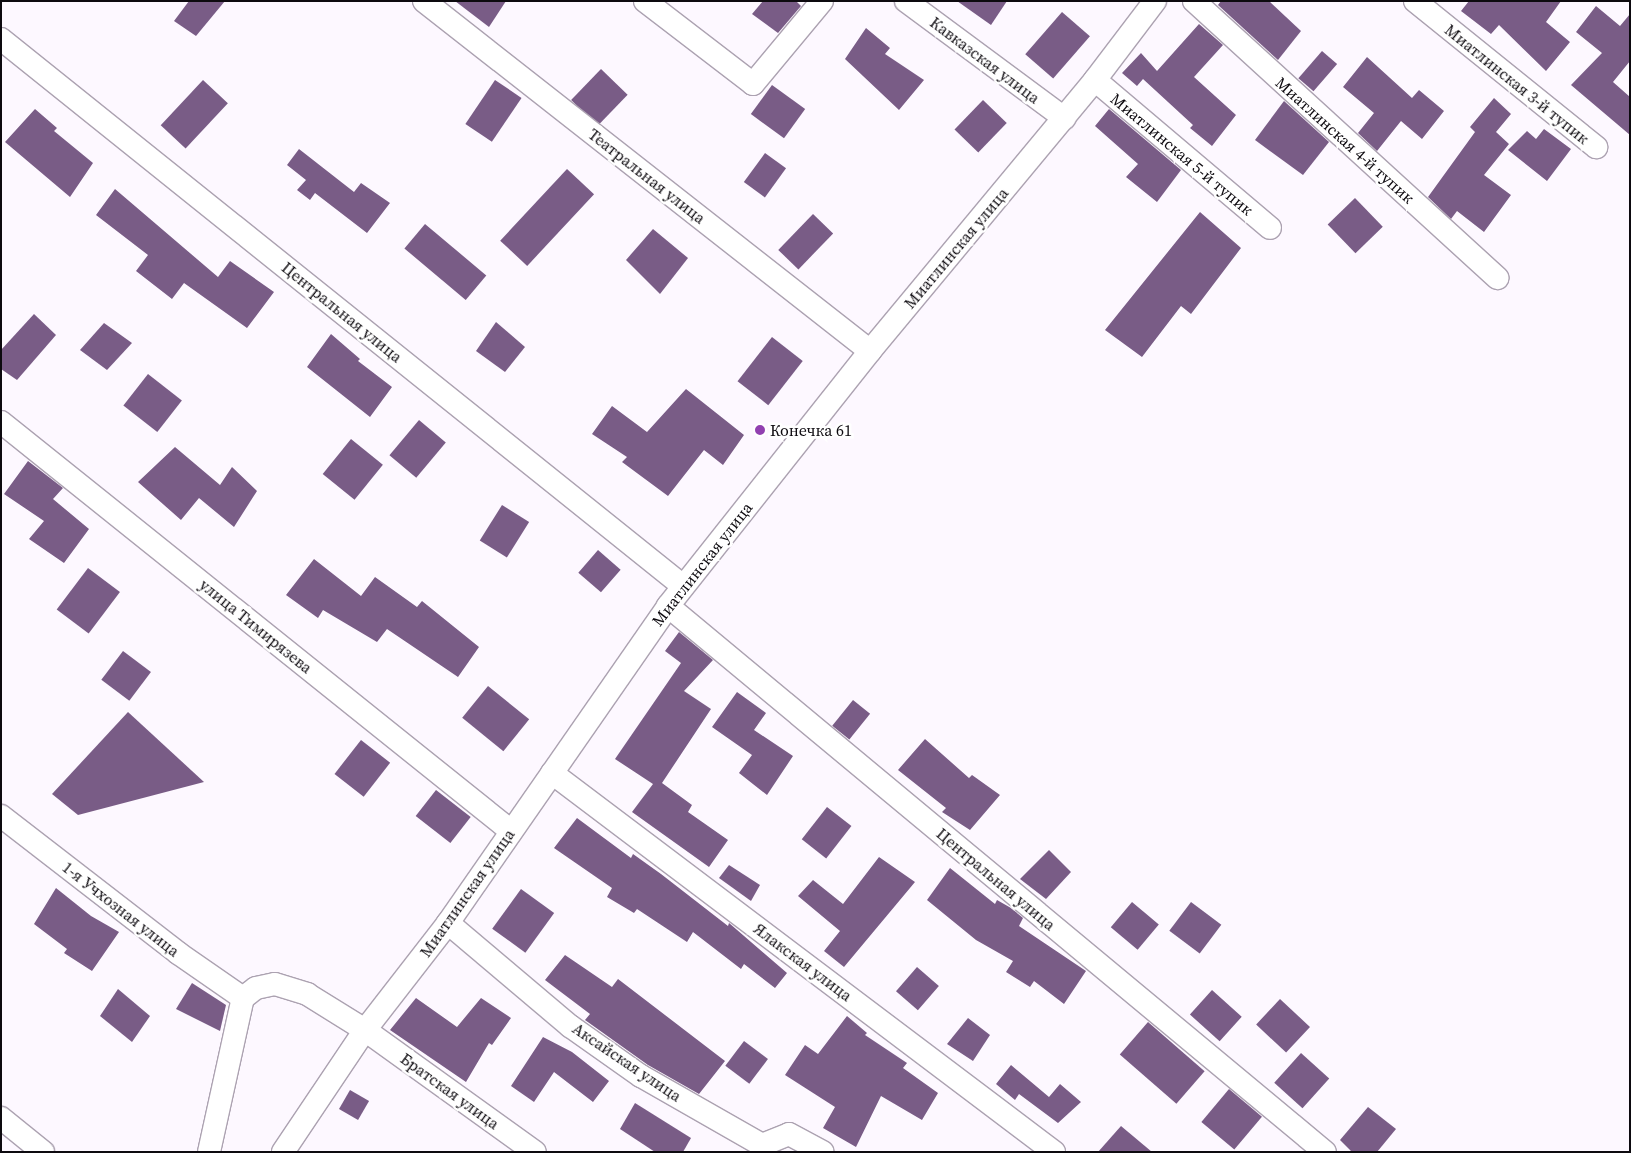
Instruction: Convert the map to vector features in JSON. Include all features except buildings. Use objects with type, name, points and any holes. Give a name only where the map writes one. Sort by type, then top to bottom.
[{"type":"street","name":"Театральная улица","points":[[424,1],[870,351]]},
{"type":"street","points":[[645,1],[752,84],[822,1]]},
{"type":"street","name":"Кавказская улица","points":[[906,1],[1064,118]]},
{"type":"street","name":"Миатлинская улица","points":[[283,1152],[366,1030],[448,923],[510,831],[683,586],[870,351],[1095,80],[1154,1]]},
{"type":"street","name":"Миатлинская 4-й тупик","points":[[1194,1],[1497,278]]},
{"type":"street","name":"Миатлинская 3-й тупик","points":[[1415,1],[1596,147]]},
{"type":"street","name":"Центральная улица","points":[[1,39],[683,586]]},
{"type":"street","name":"Миатлинская 5-й тупик","points":[[1095,80],[1270,228]]},
{"type":"street","name":"улица Тимирязева","points":[[1,422],[510,831]]},
{"type":"street","name":"Центральная улица","points":[[668,606],[1325,1152]]},
{"type":"street","name":"Ялакская улица","points":[[552,773],[1054,1152]]},
{"type":"street","name":"1-я Учхозная улица","points":[[1,816],[178,953],[243,998]]},
{"type":"street","name":"Аксайская улица","points":[[448,923],[570,1026],[641,1076],[762,1144],[789,1134],[824,1152]]},
{"type":"street","name":"Братская улица","points":[[243,998],[256,988],[275,984],[307,994],[366,1030],[535,1152]]},
{"type":"street","points":[[209,1152],[243,998]]},
{"type":"street","points":[[1,1118],[43,1152]]},
{"type":"place","name":"Конечка 61","points":[[760,430]]}]
